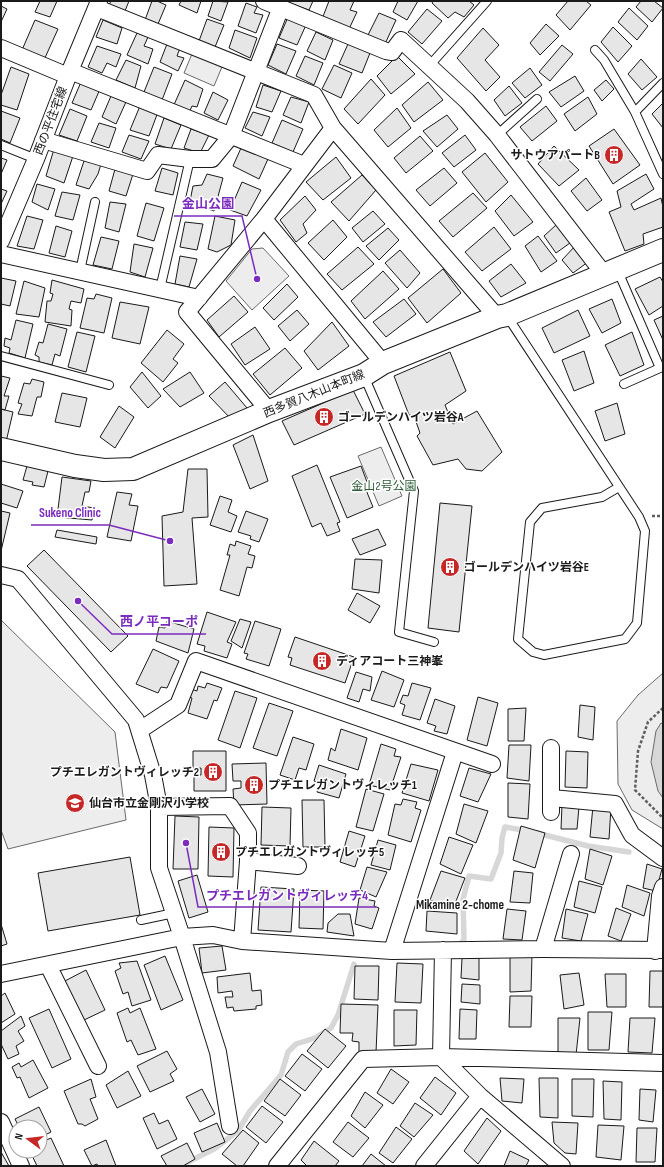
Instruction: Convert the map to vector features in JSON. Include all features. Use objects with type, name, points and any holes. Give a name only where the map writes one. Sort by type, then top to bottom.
[{"type":"street","points":[[264,1],[386,51],[392,52],[401,40],[468,101],[610,271]]},
{"type":"street","points":[[98,4],[314,95],[333,128],[502,316]]},
{"type":"street","name":"西の平住宅線","points":[[1,241],[5,220],[36,159],[69,73],[98,4]]},
{"type":"street","points":[[43,140],[147,171],[158,155],[190,159],[212,159],[231,136],[281,7]]},
{"type":"street","points":[[1,48],[304,164]]},
{"type":"street","points":[[269,411],[187,312],[264,219],[304,164],[333,128]]},
{"type":"street","points":[[264,219],[383,363]]},
{"type":"street","name":"西多賀八木山本町線","points":[[1,449],[75,466],[104,470],[133,469],[269,411],[364,375],[383,363],[663,250]]},
{"type":"street","points":[[1,254],[199,298]]},
{"type":"street","points":[[1,575],[18,579],[136,724],[153,775],[159,807],[159,868],[218,1052],[230,1126]]},
{"type":"street","points":[[136,724],[178,705],[196,661],[492,764]]},
{"type":"street","points":[[551,748],[551,805],[615,804],[632,835],[663,858]]},
{"type":"street","points":[[392,951],[455,752]]},
{"type":"street","points":[[159,807],[230,806],[248,833],[248,861],[242,940]]},
{"type":"street","points":[[543,949],[571,854]]},
{"type":"street","points":[[248,861],[298,866]]},
{"type":"street","points":[[1,974],[182,937],[213,935],[242,940],[392,951],[543,949],[659,951],[660,896],[663,887]]},
{"type":"street","points":[[443,950],[441,1057],[480,1096],[562,1166]]},
{"type":"street","points":[[48,965],[98,1066]]},
{"type":"street","points":[[277,1166],[363,1059],[441,1057],[663,1063]]},
{"type":"street","points":[[424,1166],[480,1096]]},
{"type":"street","points":[[1,1122],[21,1166]]},
{"type":"lane","points":[[430,65],[487,1]]},
{"type":"lane","points":[[595,50],[604,60],[635,112],[663,174]]},
{"type":"lane","points":[[635,112],[663,83]]},
{"type":"lane","points":[[497,135],[537,100]]},
{"type":"lane","points":[[1,145],[36,159]]},
{"type":"lane","points":[[160,289],[190,159]]},
{"type":"lane","points":[[80,271],[95,202]]},
{"type":"lane","points":[[610,271],[661,371],[624,384]]},
{"type":"lane","points":[[502,316],[619,487],[639,517],[645,531],[637,623],[625,639],[544,655],[533,652],[518,639],[530,522],[542,508],[602,497],[619,487]]},
{"type":"lane","points":[[1,356],[109,385]]},
{"type":"lane","points":[[364,375],[414,491],[399,632],[434,642]]},
{"type":"lane","points":[[141,920],[174,913]]},
{"type":"path","points":[[663,708],[648,722],[638,751],[635,790],[663,818]]},
{"type":"green space","points":[[194,49],[224,62],[214,86],[184,73]]},
{"type":"green space","points":[[263,248],[289,276],[252,310],[226,281],[252,249]]},
{"type":"green space","name":"金山2号公園","points":[[381,447],[402,496],[379,506],[358,456]]},
{"type":"green space","points":[[1,620],[115,732],[126,820],[8,849],[1,830]]},
{"type":"green space","points":[[663,673],[663,829],[632,810],[618,784],[617,721],[638,695]]},
{"type":"shaded area","points":[[661,723],[663,724],[663,798],[658,791],[651,762],[656,731]]},
{"type":"building","points":[[40,1],[57,1],[50,17],[35,12]]},
{"type":"building","points":[[111,1],[129,1],[125,11],[109,5]]},
{"type":"building","points":[[152,1],[157,1],[166,5],[158,24],[145,20]]},
{"type":"building","points":[[181,1],[201,1],[197,13],[179,5]]},
{"type":"building","points":[[213,1],[228,2],[221,21],[208,16]]},
{"type":"building","points":[[290,1],[313,1],[309,10],[289,3]]},
{"type":"building","points":[[329,1],[354,1],[350,10],[357,12],[349,29],[322,19]]},
{"type":"building","points":[[398,1],[418,1],[407,20],[393,12]]},
{"type":"building","points":[[433,1],[469,1],[474,5],[464,17],[455,12],[448,18],[432,3]]},
{"type":"building","points":[[568,1],[586,1],[591,5],[570,30],[556,15]]},
{"type":"building","points":[[641,1],[654,1],[663,8],[652,22],[636,7]]},
{"type":"building","points":[[246,3],[257,7],[254,13],[263,15],[256,33],[238,26]]},
{"type":"building","points":[[1,6],[7,9],[1,22]]},
{"type":"building","points":[[629,8],[648,26],[637,40],[618,22]]},
{"type":"building","points":[[427,9],[442,21],[422,44],[408,32]]},
{"type":"building","points":[[379,13],[396,20],[385,44],[367,37]]},
{"type":"building","points":[[288,17],[306,25],[297,45],[279,38]]},
{"type":"building","points":[[207,19],[224,25],[215,47],[199,41]]},
{"type":"building","points":[[35,20],[58,29],[44,60],[22,50]]},
{"type":"building","points":[[103,20],[122,28],[117,44],[96,37]]},
{"type":"building","points":[[546,24],[559,36],[540,55],[530,43]]},
{"type":"building","points":[[613,27],[632,46],[618,62],[601,42]]},
{"type":"building","points":[[483,28],[499,45],[485,60],[500,77],[486,91],[457,58]]},
{"type":"building","points":[[235,30],[257,38],[250,58],[229,48]]},
{"type":"building","points":[[316,32],[333,40],[325,60],[307,51]]},
{"type":"building","points":[[137,33],[148,37],[144,46],[153,49],[148,64],[127,55]]},
{"type":"building","points":[[167,44],[180,48],[177,56],[184,58],[178,71],[160,62]]},
{"type":"building","points":[[277,44],[296,51],[286,74],[268,65]]},
{"type":"building","points":[[348,44],[370,53],[362,73],[339,64]]},
{"type":"building","points":[[562,45],[573,54],[550,81],[539,72]]},
{"type":"building","points":[[97,46],[121,54],[116,67],[107,63],[102,73],[88,67]]},
{"type":"building","points":[[305,56],[323,63],[314,85],[296,76]]},
{"type":"building","points":[[397,56],[415,74],[391,94],[377,76]]},
{"type":"building","points":[[641,59],[657,77],[642,90],[628,74]]},
{"type":"building","points":[[126,60],[141,66],[135,88],[116,80]]},
{"type":"building","points":[[334,65],[352,73],[341,98],[322,89]]},
{"type":"building","points":[[11,67],[29,74],[17,110],[1,105],[1,95]]},
{"type":"building","points":[[154,67],[172,74],[162,100],[144,92]]},
{"type":"building","points":[[530,68],[542,85],[525,98],[512,83]]},
{"type":"building","points":[[575,76],[584,91],[561,107],[549,92]]},
{"type":"building","points":[[371,79],[385,95],[358,124],[344,109]]},
{"type":"building","points":[[185,80],[203,89],[197,107],[192,106],[189,113],[173,107]]},
{"type":"building","points":[[606,80],[614,89],[602,101],[594,90]]},
{"type":"building","points":[[81,82],[100,89],[91,110],[72,103]]},
{"type":"building","points":[[428,82],[443,100],[414,122],[402,105]]},
{"type":"building","points":[[263,85],[281,91],[272,112],[256,107]]},
{"type":"building","points":[[509,86],[522,103],[505,116],[494,100]]},
{"type":"building","points":[[213,92],[228,100],[218,120],[204,113]]},
{"type":"building","points":[[111,96],[126,102],[116,124],[102,117]]},
{"type":"building","points":[[291,97],[309,102],[301,123],[283,115]]},
{"type":"building","points":[[588,97],[597,114],[575,131],[564,114]]},
{"type":"building","points":[[663,103],[663,128],[652,114]]},
{"type":"building","points":[[140,106],[158,112],[149,136],[130,130]]},
{"type":"building","points":[[546,106],[557,121],[532,141],[520,127]]},
{"type":"building","points":[[397,108],[411,128],[388,147],[374,130]]},
{"type":"building","points":[[70,109],[87,116],[77,141],[59,135]]},
{"type":"building","points":[[1,111],[20,118],[10,143],[1,139]]},
{"type":"building","points":[[253,112],[270,117],[262,136],[245,128]]},
{"type":"building","points":[[447,115],[458,129],[437,147],[423,131]]},
{"type":"building","points":[[164,118],[181,125],[171,149],[155,144]]},
{"type":"building","points":[[282,120],[303,129],[293,152],[272,143]]},
{"type":"building","points":[[99,123],[116,128],[109,148],[91,142]]},
{"type":"building","points":[[191,129],[209,135],[200,153],[184,148]]},
{"type":"building","name":"サトウアパートB","points":[[614,129],[640,165],[613,184],[589,146]]},
{"type":"building","points":[[129,135],[149,141],[141,159],[122,152]]},
{"type":"building","points":[[465,135],[476,150],[454,167],[442,153]]},
{"type":"building","points":[[420,136],[433,151],[406,173],[394,158]]},
{"type":"building","points":[[554,146],[579,170],[559,186],[538,164]]},
{"type":"building","points":[[241,148],[268,159],[259,179],[233,166]]},
{"type":"building","points":[[54,149],[73,156],[64,183],[46,176]]},
{"type":"building","points":[[485,153],[508,182],[486,202],[462,172]]},
{"type":"building","points":[[336,157],[351,178],[323,200],[306,182]]},
{"type":"building","points":[[1,158],[7,160],[1,174]]},
{"type":"building","points":[[84,161],[101,164],[98,174],[89,189],[76,185]]},
{"type":"building","points":[[162,168],[178,173],[173,195],[155,191]]},
{"type":"building","points":[[444,168],[457,183],[430,206],[416,190]]},
{"type":"building","points":[[115,169],[133,174],[126,196],[109,191]]},
{"type":"building","points":[[207,174],[223,178],[214,211],[190,201],[193,186],[202,185]]},
{"type":"building","points":[[646,174],[654,189],[631,204],[634,210],[661,198],[663,207],[663,227],[643,234],[644,244],[625,251],[609,212],[621,207],[617,191]]},
{"type":"building","points":[[362,175],[376,190],[349,221],[331,202]]},
{"type":"building","points":[[586,178],[602,200],[587,211],[571,191]]},
{"type":"building","points":[[242,182],[261,190],[247,216],[230,210]]},
{"type":"building","points":[[37,184],[55,189],[48,210],[32,202]]},
{"type":"building","points":[[1,189],[7,191],[1,204]]},
{"type":"building","points":[[62,192],[80,195],[73,220],[55,216]]},
{"type":"building","points":[[473,193],[487,208],[453,237],[439,221]]},
{"type":"building","points":[[511,195],[533,222],[514,236],[495,211]]},
{"type":"building","points":[[305,196],[316,210],[303,224],[307,233],[296,242],[280,220]]},
{"type":"building","points":[[110,202],[126,204],[119,232],[105,228]]},
{"type":"building","points":[[146,203],[164,208],[154,241],[137,236]]},
{"type":"building","points":[[373,211],[385,224],[363,242],[352,228]]},
{"type":"building","points":[[27,216],[43,220],[34,249],[17,246]]},
{"type":"building","points":[[215,216],[235,220],[231,245],[217,252],[208,249]]},
{"type":"building","points":[[333,220],[347,237],[324,260],[308,243]]},
{"type":"building","points":[[185,222],[203,224],[197,250],[180,247]]},
{"type":"building","points":[[556,225],[570,243],[556,253],[544,236]]},
{"type":"building","points":[[56,226],[72,231],[65,257],[49,253]]},
{"type":"building","points":[[494,227],[511,249],[482,271],[465,252]]},
{"type":"building","points":[[388,228],[399,240],[379,260],[366,246]]},
{"type":"building","points":[[538,236],[557,261],[541,272],[525,246]]},
{"type":"building","points":[[101,237],[119,241],[112,269],[93,265]]},
{"type":"building","points":[[134,244],[153,248],[145,277],[130,272]]},
{"type":"building","points":[[576,245],[588,262],[573,273],[562,260]]},
{"type":"building","points":[[358,247],[374,264],[342,290],[327,274]]},
{"type":"building","points":[[400,250],[420,273],[407,288],[385,263]]},
{"type":"building","points":[[180,256],[197,259],[189,287],[175,284]]},
{"type":"building","points":[[511,264],[526,283],[501,297],[489,281]]},
{"type":"building","points":[[443,269],[461,293],[427,323],[408,298]]},
{"type":"building","points":[[383,271],[399,289],[365,319],[351,301]]},
{"type":"building","points":[[660,277],[663,282],[663,306],[649,315],[635,289]]},
{"type":"building","points":[[1,278],[16,281],[10,306],[1,304]]},
{"type":"building","points":[[52,280],[84,289],[81,303],[71,301],[69,309],[72,310],[71,326],[45,322],[47,301],[51,301],[53,294],[50,293]]},
{"type":"building","points":[[24,281],[45,288],[39,317],[16,314]]},
{"type":"building","points":[[287,284],[298,297],[274,320],[263,308]]},
{"type":"building","points":[[96,294],[112,298],[104,333],[80,328],[87,298],[94,299]]},
{"type":"building","points":[[234,296],[248,312],[219,337],[207,320]]},
{"type":"building","points":[[404,299],[416,314],[386,337],[373,322]]},
{"type":"building","points":[[612,299],[621,323],[602,333],[589,309]]},
{"type":"building","points":[[120,302],[149,307],[140,344],[112,338]]},
{"type":"building","points":[[297,310],[309,324],[290,341],[278,326]]},
{"type":"building","points":[[578,310],[590,336],[554,353],[542,328]]},
{"type":"building","points":[[663,316],[663,340],[654,320]]},
{"type":"building","points":[[16,320],[33,324],[25,358],[9,353],[10,348],[4,346],[5,338],[11,340]]},
{"type":"building","points":[[332,322],[349,346],[318,370],[304,351]]},
{"type":"building","points":[[48,324],[67,329],[60,356],[55,354],[52,365],[39,362],[39,357],[35,355],[39,342],[43,343]]},
{"type":"building","points":[[255,327],[270,349],[245,365],[231,344]]},
{"type":"building","points":[[167,330],[184,344],[173,359],[178,363],[163,382],[141,363]]},
{"type":"building","points":[[77,332],[95,336],[86,372],[68,367]]},
{"type":"building","points":[[632,332],[644,365],[620,376],[605,345]]},
{"type":"building","points":[[285,348],[302,368],[270,395],[253,374]]},
{"type":"building","points":[[584,351],[594,383],[574,391],[562,360]]},
{"type":"building","points":[[450,352],[466,391],[445,405],[453,424],[477,411],[502,452],[482,471],[466,469],[458,459],[433,465],[417,436],[420,433],[414,416],[409,415],[394,376]]},
{"type":"building","points":[[142,372],[161,396],[148,408],[130,387]]},
{"type":"building","points":[[190,372],[204,393],[180,407],[163,389]]},
{"type":"building","points":[[1,376],[10,378],[4,396],[9,396],[5,410],[1,409]]},
{"type":"building","points":[[32,379],[44,382],[41,397],[37,397],[32,416],[18,414],[22,404],[18,403],[24,383],[30,384]]},
{"type":"building","points":[[225,382],[247,408],[231,419],[209,396]]},
{"type":"building","name":"ゴールデンハイツ岩谷A","points":[[353,390],[365,414],[294,445],[282,421]]},
{"type":"building","points":[[62,393],[87,398],[80,427],[55,422]]},
{"type":"building","points":[[617,403],[625,434],[605,441],[595,411]]},
{"type":"building","points":[[119,406],[134,417],[115,448],[100,437]]},
{"type":"building","points":[[1,409],[13,412],[6,442],[1,441]]},
{"type":"building","points":[[253,435],[268,481],[250,489],[233,445]]},
{"type":"building","points":[[317,465],[340,522],[337,523],[340,531],[327,536],[321,523],[312,527],[292,476]]},
{"type":"building","points":[[27,466],[48,471],[44,487],[32,485],[33,482],[23,480]]},
{"type":"building","points":[[361,466],[367,482],[364,485],[373,507],[347,518],[330,477]]},
{"type":"building","points":[[188,469],[207,469],[208,517],[192,518],[197,584],[164,586],[162,516],[183,512]]},
{"type":"building","points":[[62,477],[91,481],[89,492],[85,492],[82,506],[94,508],[92,520],[57,517]]},
{"type":"building","points":[[1,484],[23,491],[17,508],[1,503]]},
{"type":"building","points":[[117,492],[132,494],[129,505],[138,506],[131,541],[107,537]]},
{"type":"building","points":[[220,496],[232,500],[228,512],[237,516],[231,532],[210,525]]},
{"type":"building","name":"ゴールデンハイツ岩谷E","points":[[440,503],[472,506],[459,632],[428,628]]},
{"type":"building","points":[[1,511],[10,513],[1,551]]},
{"type":"building","points":[[246,511],[268,519],[259,542],[250,539],[251,536],[238,532]]},
{"type":"building","points":[[378,529],[386,545],[360,555],[352,539]]},
{"type":"building","points":[[57,530],[97,537],[96,544],[55,537]]},
{"type":"building","points":[[236,541],[251,546],[248,554],[255,556],[252,568],[247,567],[239,596],[220,590],[230,555],[227,555],[230,544],[235,546]]},
{"type":"building","points":[[44,550],[128,636],[111,652],[27,566]]},
{"type":"building","points":[[355,559],[382,560],[379,593],[352,589]]},
{"type":"building","points":[[357,593],[380,606],[370,623],[348,610]]},
{"type":"building","points":[[207,612],[236,622],[227,642],[232,644],[227,658],[204,651],[205,646],[197,644]]},
{"type":"building","points":[[240,619],[251,622],[242,648],[231,641]]},
{"type":"building","points":[[167,621],[194,629],[188,653],[156,641],[159,627],[165,628]]},
{"type":"building","points":[[255,621],[281,629],[269,666],[246,659],[248,654],[244,653]]},
{"type":"building","name":"ディアコート三神峯","points":[[295,637],[354,657],[345,683],[290,665],[292,658],[288,657]]},
{"type":"building","points":[[153,649],[179,661],[167,688],[161,687],[158,693],[136,684]]},
{"type":"building","points":[[382,671],[404,680],[394,707],[371,700]]},
{"type":"building","points":[[356,672],[372,677],[370,691],[363,689],[359,702],[347,698]]},
{"type":"building","points":[[207,683],[222,688],[217,701],[214,700],[207,719],[188,713],[192,698],[189,697],[191,689],[197,691],[198,686],[205,688]]},
{"type":"building","points":[[412,683],[431,688],[420,720],[402,715],[405,705],[400,703],[403,695],[408,696]]},
{"type":"building","points":[[235,691],[257,698],[240,748],[218,740]]},
{"type":"building","points":[[478,697],[498,703],[487,746],[467,740]]},
{"type":"building","points":[[435,699],[455,706],[447,734],[434,731],[436,726],[427,723]]},
{"type":"building","points":[[269,703],[293,711],[277,756],[253,748]]},
{"type":"building","points":[[580,705],[595,707],[593,740],[578,737]]},
{"type":"building","points":[[526,708],[524,741],[508,741],[508,709]]},
{"type":"building","points":[[341,729],[367,738],[358,770],[328,760],[331,748],[335,751]]},
{"type":"building","points":[[293,737],[314,744],[306,770],[299,768],[295,780],[280,775]]},
{"type":"building","points":[[381,744],[396,749],[394,756],[401,757],[390,790],[369,785]]},
{"type":"building","points":[[509,745],[531,745],[529,781],[507,778]]},
{"type":"building","name":"プチエレガントヴィレッチ2","points":[[193,751],[226,751],[226,791],[194,791],[194,775],[201,775],[201,768],[193,769]]},
{"type":"building","points":[[566,751],[588,752],[587,788],[565,787]]},
{"type":"building","name":"プチエレガントヴィレッチ1","points":[[266,763],[267,804],[234,805],[233,789],[241,788],[241,781],[233,781],[232,764]]},
{"type":"building","points":[[411,764],[438,770],[429,801],[402,793]]},
{"type":"building","points":[[319,765],[346,774],[339,798],[317,792],[320,783],[314,781]]},
{"type":"building","points":[[469,768],[491,774],[478,802],[460,796]]},
{"type":"building","points":[[508,783],[530,784],[528,819],[508,817]]},
{"type":"building","points":[[366,789],[384,794],[373,831],[356,827]]},
{"type":"building","points":[[403,799],[417,802],[415,808],[421,810],[411,842],[388,835],[395,804],[401,805]]},
{"type":"building","points":[[302,800],[324,800],[325,847],[303,847]]},
{"type":"building","points":[[464,804],[488,811],[476,843],[456,834]]},
{"type":"building","points":[[562,805],[579,807],[577,829],[561,829]]},
{"type":"building","points":[[593,806],[611,807],[609,839],[590,837]]},
{"type":"building","points":[[262,807],[291,808],[290,846],[261,845]]},
{"type":"building","points":[[175,816],[199,817],[198,869],[173,869]]},
{"type":"building","points":[[521,826],[545,833],[535,868],[513,860]]},
{"type":"building","name":"プチエレガントヴィレッチ5","points":[[209,827],[234,828],[233,877],[208,876]]},
{"type":"building","points":[[349,831],[365,836],[355,867],[340,862]]},
{"type":"building","points":[[449,837],[473,845],[461,874],[440,864]]},
{"type":"building","points":[[378,840],[396,845],[390,870],[371,865]]},
{"type":"building","points":[[590,849],[612,856],[603,885],[585,879]]},
{"type":"building","points":[[130,857],[140,915],[48,931],[38,873]]},
{"type":"building","points":[[647,864],[662,869],[656,891],[643,888]]},
{"type":"building","points":[[367,867],[387,872],[376,897],[360,890]]},
{"type":"building","points":[[441,871],[465,878],[453,909],[430,900]]},
{"type":"building","points":[[514,871],[533,873],[530,903],[510,902]]},
{"type":"building","points":[[197,875],[208,912],[189,918],[178,881]]},
{"type":"building","points":[[579,881],[602,887],[595,913],[574,907]]},
{"type":"building","points":[[627,885],[650,893],[644,916],[622,907]]},
{"type":"building","points":[[261,887],[294,889],[291,932],[258,930]]},
{"type":"building","points":[[300,890],[324,891],[323,929],[299,928]]},
{"type":"building","points":[[359,898],[375,901],[374,906],[379,908],[372,929],[355,924]]},
{"type":"building","points":[[616,908],[631,914],[621,941],[608,936]]},
{"type":"building","points":[[507,909],[526,911],[522,940],[503,939]]},
{"type":"building","points":[[566,909],[588,914],[581,941],[562,938]]},
{"type":"building","points":[[427,911],[457,913],[457,934],[426,931]]},
{"type":"building","points":[[338,914],[350,914],[354,936],[327,932],[328,923]]},
{"type":"building","points":[[1,924],[7,944],[1,946]]},
{"type":"building","points":[[222,946],[226,970],[202,973],[199,948]]},
{"type":"building","points":[[532,955],[531,991],[510,992],[510,956]]},
{"type":"building","points":[[165,956],[183,1000],[161,1010],[144,965]]},
{"type":"building","points":[[462,958],[479,958],[479,980],[461,978]]},
{"type":"building","points":[[137,961],[151,1000],[132,1006],[128,992],[123,994],[115,971],[121,968],[119,963]]},
{"type":"building","points":[[397,963],[423,964],[421,1003],[395,1002]]},
{"type":"building","points":[[355,966],[379,966],[378,1000],[354,999]]},
{"type":"building","points":[[86,970],[105,1010],[82,1021],[63,982]]},
{"type":"building","points":[[650,971],[663,971],[663,1007],[649,1007]]},
{"type":"building","points":[[250,973],[252,991],[261,990],[262,1005],[256,1006],[256,1009],[234,1011],[233,1007],[227,1008],[225,997],[233,997],[232,991],[218,993],[217,977]]},
{"type":"building","points":[[579,973],[584,1005],[564,1009],[560,975]]},
{"type":"building","points":[[605,974],[626,974],[626,1007],[607,1007]]},
{"type":"building","points":[[462,984],[480,985],[480,1004],[461,1002]]},
{"type":"building","points":[[5,993],[15,1014],[1,1023],[1,996]]},
{"type":"building","points":[[510,996],[532,996],[531,1027],[509,1027]]},
{"type":"building","points":[[341,1004],[378,1005],[376,1053],[359,1052],[359,1042],[352,1041],[353,1033],[340,1033]]},
{"type":"building","points":[[128,1008],[130,1013],[140,1008],[156,1049],[138,1055],[131,1040],[127,1042],[117,1013]]},
{"type":"building","points":[[49,1009],[71,1059],[52,1068],[29,1018]]},
{"type":"building","points":[[460,1009],[477,1010],[476,1039],[459,1039]]},
{"type":"building","points":[[394,1010],[417,1010],[416,1045],[394,1046]]},
{"type":"building","points":[[588,1012],[612,1012],[609,1050],[588,1050]]},
{"type":"building","points":[[21,1016],[25,1026],[18,1031],[24,1041],[16,1046],[19,1054],[8,1059],[1,1044],[1,1031]]},
{"type":"building","points":[[558,1018],[580,1018],[576,1055],[558,1052]]},
{"type":"building","points":[[630,1018],[655,1018],[652,1053],[628,1052]]},
{"type":"building","points":[[325,1029],[346,1046],[328,1068],[307,1051]]},
{"type":"building","points":[[167,1051],[177,1069],[170,1074],[174,1081],[150,1092],[137,1066]]},
{"type":"building","points":[[302,1054],[322,1069],[305,1091],[285,1076]]},
{"type":"building","points":[[33,1060],[48,1088],[29,1098],[20,1077],[17,1078],[12,1067],[19,1063],[21,1067]]},
{"type":"building","points":[[391,1069],[409,1082],[393,1104],[377,1093]]},
{"type":"building","points":[[128,1071],[141,1096],[117,1108],[106,1085]]},
{"type":"building","points":[[435,1077],[456,1093],[441,1115],[420,1098]]},
{"type":"building","points":[[500,1078],[524,1079],[522,1103],[502,1101]]},
{"type":"building","points":[[539,1078],[558,1078],[558,1118],[540,1117]]},
{"type":"building","points":[[91,1079],[96,1097],[90,1099],[98,1119],[85,1126],[78,1124],[64,1091]]},
{"type":"building","points":[[280,1079],[301,1095],[285,1116],[264,1101]]},
{"type":"building","points":[[572,1079],[594,1079],[593,1117],[572,1116]]},
{"type":"building","points":[[603,1081],[622,1082],[621,1120],[604,1119]]},
{"type":"building","points":[[202,1089],[215,1114],[200,1122],[186,1097]]},
{"type":"building","points":[[640,1089],[656,1090],[653,1122],[639,1120]]},
{"type":"building","points":[[365,1092],[383,1105],[365,1128],[351,1116]]},
{"type":"building","points":[[415,1103],[433,1115],[414,1137],[400,1126]]},
{"type":"building","points":[[262,1106],[283,1122],[266,1143],[246,1127]]},
{"type":"building","points":[[39,1107],[45,1119],[15,1119]]},
{"type":"building","points":[[154,1113],[159,1124],[168,1120],[177,1139],[157,1149],[143,1118]]},
{"type":"building","points":[[487,1118],[501,1131],[478,1164],[464,1151]]},
{"type":"building","points":[[348,1122],[369,1138],[353,1157],[333,1142]]},
{"type":"building","points":[[552,1122],[578,1123],[576,1154],[565,1153],[554,1143]]},
{"type":"building","points":[[217,1123],[225,1142],[202,1152],[194,1133]]},
{"type":"building","points":[[598,1125],[624,1126],[621,1160],[596,1157]]},
{"type":"building","points":[[48,1126],[51,1132],[48,1134]]},
{"type":"building","points":[[396,1127],[412,1139],[393,1163],[379,1153]]},
{"type":"building","points":[[637,1128],[657,1128],[655,1162],[636,1162]]},
{"type":"building","points":[[243,1130],[259,1143],[243,1166],[237,1166],[222,1154]]},
{"type":"building","points":[[51,1138],[64,1166],[37,1166],[34,1159],[48,1159],[48,1139]]},
{"type":"building","points":[[106,1140],[116,1166],[98,1166],[97,1164],[92,1166],[84,1150]]},
{"type":"building","points":[[314,1141],[339,1161],[335,1166],[307,1166],[301,1160]]},
{"type":"building","points":[[187,1143],[195,1159],[183,1166],[167,1166],[161,1156]]},
{"type":"building","points":[[510,1151],[529,1160],[526,1166],[504,1166]]},
{"type":"building","points":[[1,1152],[9,1166],[1,1166]]},
{"type":"building","points":[[371,1154],[386,1166],[362,1166]]},
{"type":"waterway","points":[[458,945],[460,945],[464,939],[463,899],[469,876],[491,879],[501,853],[502,838],[505,827],[527,831]]},
{"type":"waterway","points":[[537,833],[588,846],[629,852]]},
{"type":"waterway","points":[[180,1166],[214,1149],[238,1131],[250,1111],[281,1075],[288,1052],[296,1044],[315,1038],[331,1028],[338,1015],[354,964]]},
{"type":"place","name":"サトウアパートB","points":[[614,155]]},
{"type":"place","name":"金山公園","points":[[257,279]]},
{"type":"place","name":"ゴールデンハイツ岩谷A","points":[[324,417]]},
{"type":"place","name":"Sukeno Clinic","points":[[170,541]]},
{"type":"place","name":"ゴールデンハイツ岩谷E","points":[[450,567]]},
{"type":"place","name":"西ノ平コーポ","points":[[78,601]]},
{"type":"place","name":"ディアコート三神峯","points":[[322,661]]},
{"type":"place","name":"プチエレガントヴィレッチ2","points":[[213,772]]},
{"type":"place","name":"プチエレガントヴィレッチ1","points":[[254,785]]},
{"type":"place","name":"仙台市立金剛沢小学校","points":[[75,803]]},
{"type":"place","name":"プチエレガントヴィレッチ4","points":[[186,843]]},
{"type":"place","name":"プチエレガントヴィレッチ5","points":[[221,852]]},
{"type":"district","name":"Mikamine 2-chome","points":[[460,905]]}]
